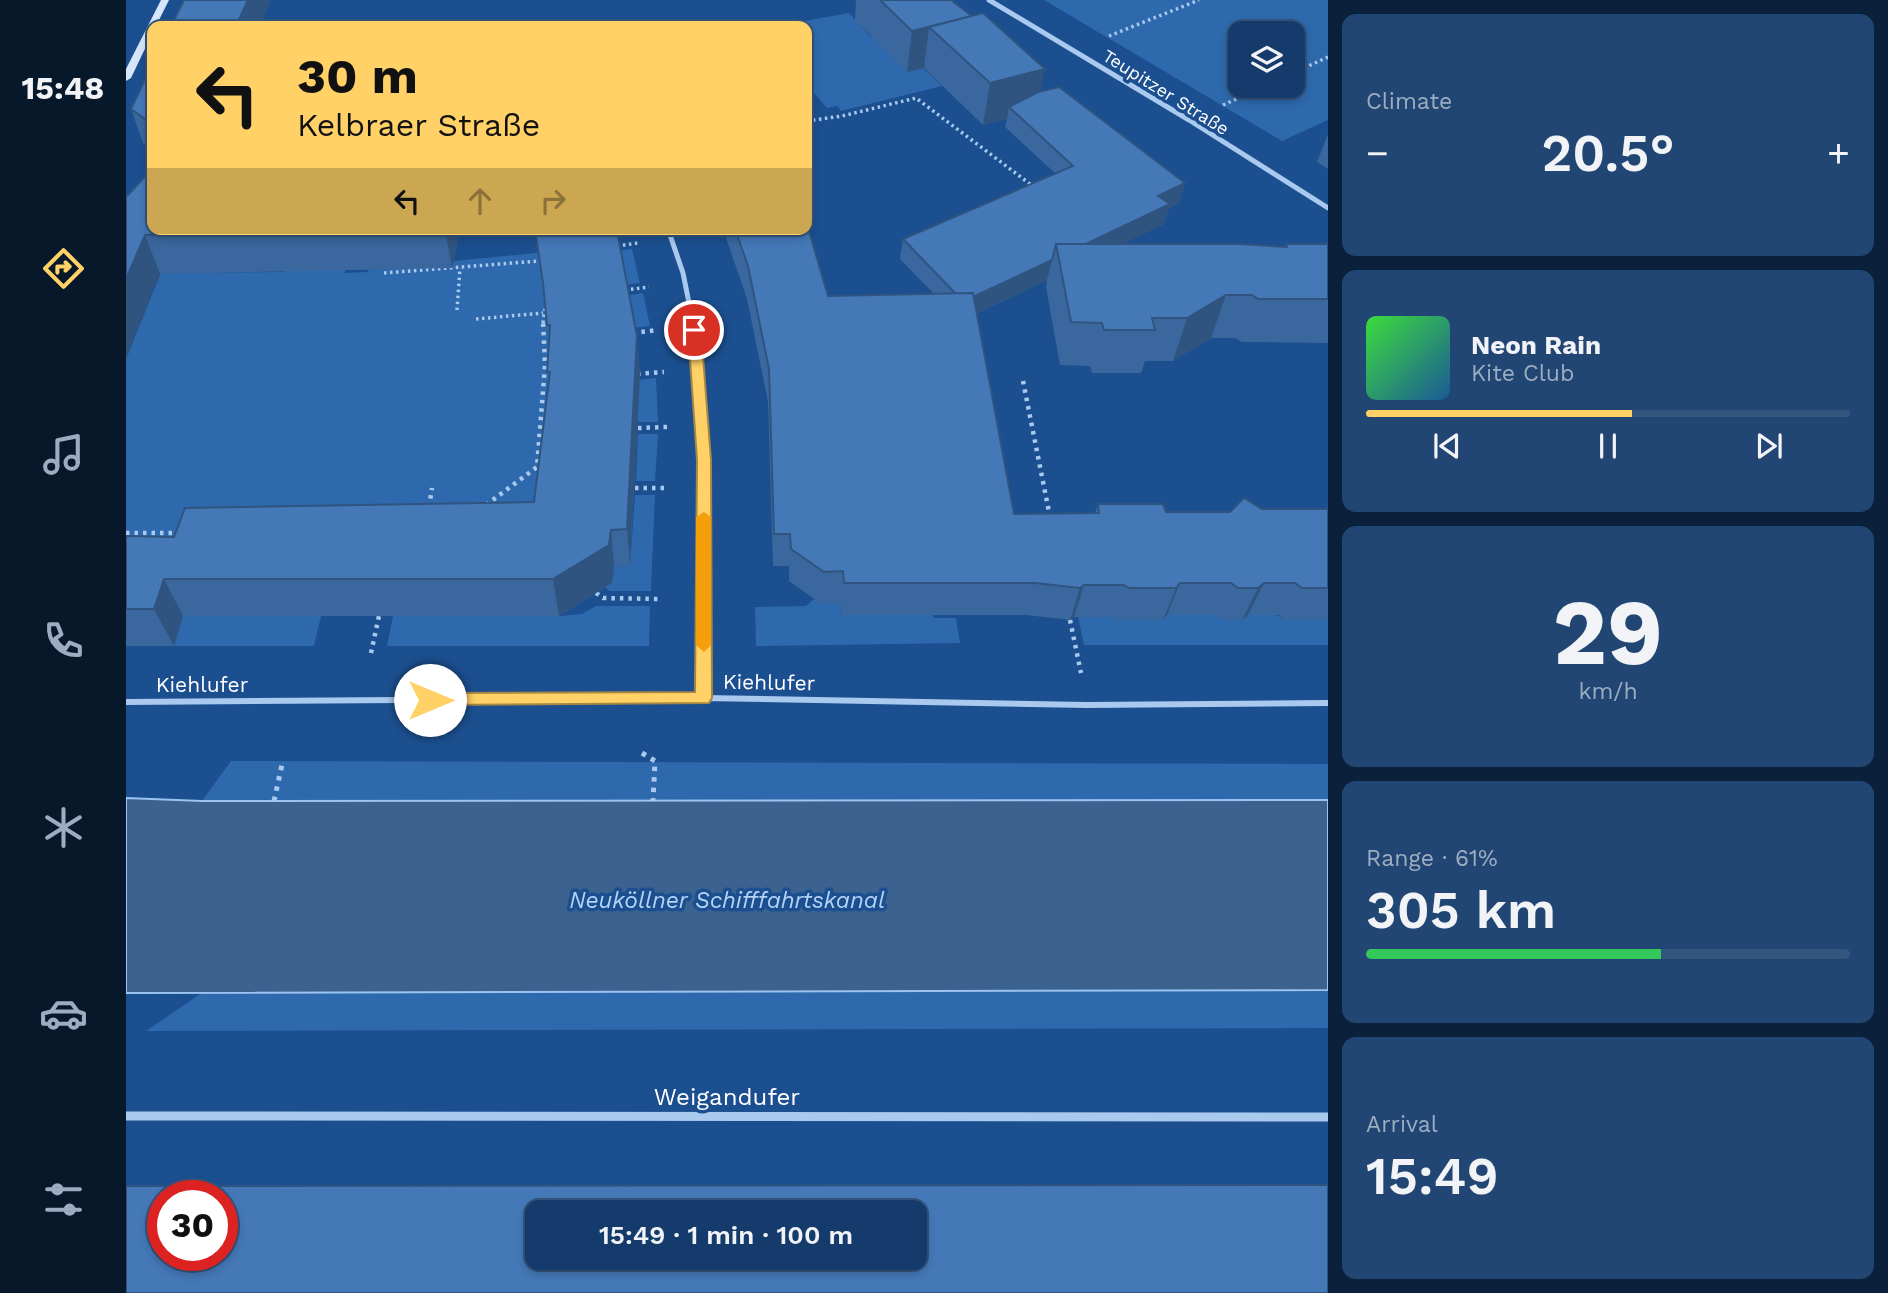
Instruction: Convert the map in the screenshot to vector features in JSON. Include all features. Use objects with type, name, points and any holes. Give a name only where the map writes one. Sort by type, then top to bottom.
[{"type":"street","points":[[154,21],[164,0]]},
{"type":"street","name":"Teupitzer Straße","points":[[989,0],[1189,120],[1237,153],[1328,208]]},
{"type":"street","points":[[126,78],[147,35]]},
{"type":"street","points":[[671,235],[679,255],[692,306],[699,379],[704,460],[703,698]]},
{"type":"street","name":"Kiehlufer","points":[[126,702],[703,698],[1087,705],[1328,703]]},
{"type":"street","name":"Weigandufer","points":[[126,1116],[1328,1117]]},
{"type":"path","points":[[1111,35],[1199,0]]},
{"type":"path","points":[[1305,68],[1328,57]]},
{"type":"path","points":[[812,120],[916,98],[1034,187]]},
{"type":"path","points":[[1222,105],[1238,98]]},
{"type":"path","points":[[612,247],[638,243]]},
{"type":"path","points":[[384,273],[539,261]]},
{"type":"path","points":[[457,310],[460,268]]},
{"type":"path","points":[[624,290],[649,287]]},
{"type":"path","points":[[483,507],[537,467],[545,365],[543,313],[546,303]]},
{"type":"path","points":[[476,319],[543,313]]},
{"type":"path","points":[[632,333],[658,330]]},
{"type":"path","points":[[637,374],[664,372]]},
{"type":"path","points":[[1023,381],[1051,519]]},
{"type":"path","points":[[638,428],[667,427]]},
{"type":"path","points":[[428,510],[432,488]]},
{"type":"path","points":[[635,488],[664,488]]},
{"type":"path","points":[[126,533],[180,533]]},
{"type":"path","points":[[596,593],[603,598],[660,599]]},
{"type":"path","points":[[371,653],[379,616]]},
{"type":"path","points":[[1070,620],[1087,705]]},
{"type":"path","points":[[642,753],[655,761],[653,801]]},
{"type":"path","points":[[274,801],[283,761]]},
{"type":"shaded area","points":[[1044,0],[1328,0],[1328,120],[1282,141]]},
{"type":"shaded area","points":[[849,13],[870,36],[923,68],[942,86],[841,111],[837,106],[827,108],[812,91],[812,21],[804,21]]},
{"type":"shaded area","points":[[632,249],[640,283],[624,285],[614,251]]},
{"type":"shaded area","points":[[546,252],[560,328],[542,525],[126,574],[126,359],[162,270],[187,273],[285,272],[286,267],[345,265],[345,273],[368,272],[369,266],[430,262],[431,268],[452,267],[454,261]]},
{"type":"shaded area","points":[[643,293],[650,326],[631,328],[625,296]]},
{"type":"shaded area","points":[[656,378],[658,422],[638,422],[637,380]]},
{"type":"shaded area","points":[[638,434],[658,434],[655,481],[636,481]]},
{"type":"shaded area","points":[[635,495],[655,495],[651,591],[609,591],[605,587],[613,577],[614,567],[630,566]]},
{"type":"shaded area","points":[[814,599],[840,603],[841,615],[933,615],[934,618],[956,618],[960,643],[756,646],[755,607],[806,606]]},
{"type":"shaded area","points":[[596,606],[650,606],[649,646],[387,646],[393,616],[560,616],[582,614]]},
{"type":"shaded area","points":[[1272,614],[1285,620],[1328,620],[1328,645],[1084,645],[1078,617],[1112,615],[1117,620],[1163,620],[1166,615],[1218,615],[1223,620]]},
{"type":"shaded area","points":[[183,616],[321,616],[314,646],[174,646]]},
{"type":"shaded area","points":[[231,761],[1328,764],[1328,800],[202,801]]},
{"type":"shaded area","points":[[1328,990],[1328,1028],[146,1031],[203,992]]},
{"type":"water","name":"Neuköllner Schifffahrtskanal","points":[[126,798],[202,801],[1328,800],[1328,990],[126,993]]},
{"type":"building","points":[[184,0],[248,0],[238,21],[174,21]]},
{"type":"building","points":[[880,0],[951,0],[972,16],[912,31]]},
{"type":"building","points":[[983,13],[1045,69],[990,83],[929,27]]},
{"type":"building","points":[[147,75],[147,120],[131,109]]},
{"type":"building","points":[[1059,87],[1185,183],[1158,196],[1170,204],[1086,244],[1056,244],[1052,260],[973,297],[973,293],[956,294],[903,239],[1073,166],[1009,107],[1038,92]]},
{"type":"building","points":[[147,174],[147,235],[126,279],[126,197]]},
{"type":"building","points":[[536,235],[618,235],[637,336],[627,529],[611,530],[609,545],[553,579],[164,579],[154,609],[126,609],[126,536],[174,537],[185,508],[534,502],[550,372],[547,372],[550,325],[547,325]]},
{"type":"building","points":[[737,235],[810,235],[828,296],[973,293],[1014,514],[1099,513],[1098,504],[1163,504],[1166,512],[1230,512],[1244,498],[1262,509],[1328,509],[1328,588],[1302,588],[1295,583],[1264,583],[1258,588],[1238,588],[1231,583],[1180,583],[1176,588],[1084,585],[1080,588],[1035,583],[844,583],[843,571],[824,572],[791,549],[790,534],[774,534],[769,369],[748,266]]},
{"type":"building","points":[[1056,244],[1240,244],[1287,247],[1286,244],[1328,244],[1328,299],[1258,299],[1252,295],[1226,295],[1187,318],[1152,318],[1155,330],[1104,330],[1102,323],[1071,322]]},
{"type":"building","points":[[1328,1185],[1328,1293],[126,1293],[126,1186],[147,1186],[147,1271],[238,1271],[238,1186]]},
{"type":"slow traffic","points":[[704,517],[704,645]]},
{"type":"route","points":[[430,700],[703,698],[704,460],[694,330]]}]
